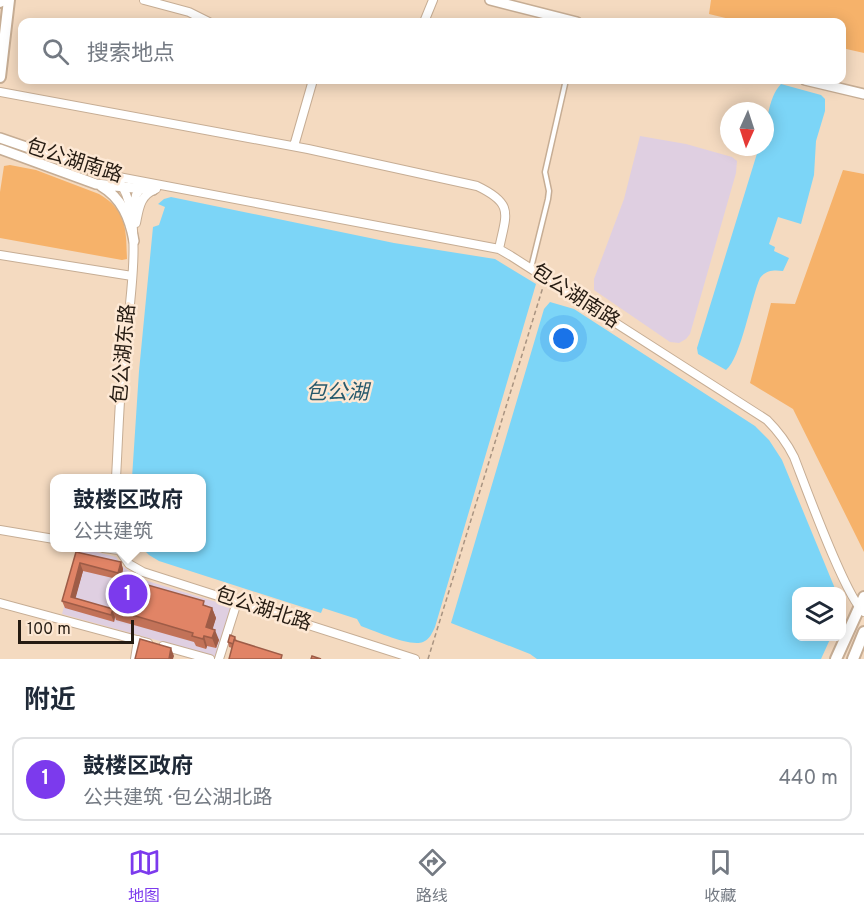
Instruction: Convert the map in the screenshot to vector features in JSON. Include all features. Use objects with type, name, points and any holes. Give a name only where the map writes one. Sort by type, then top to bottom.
[{"type":"main road","points":[[0,77],[9,0]]},
{"type":"main road","points":[[836,659],[862,610],[864,597]]},
{"type":"main road","points":[[853,659],[861,648],[864,632]]},
{"type":"street","points":[[144,0],[189,12],[201,18]]},
{"type":"street","points":[[426,18],[433,0]]},
{"type":"street","points":[[490,0],[561,18]]},
{"type":"street","points":[[294,146],[312,84]]},
{"type":"street","points":[[822,84],[864,94]]},
{"type":"street","points":[[0,92],[294,146],[477,186],[495,194],[501,200],[506,214],[499,249]]},
{"type":"street","name":"包公湖南路","points":[[0,138],[108,175],[151,187],[170,188],[499,249],[774,427],[794,458],[847,586],[862,610]]},
{"type":"street","name":"包公湖南路","points":[[0,149],[96,184],[113,194],[127,214],[133,229]]},
{"type":"street","points":[[108,175],[116,179],[123,187],[133,216]]},
{"type":"street","name":"包公湖南路","points":[[96,184],[140,189],[151,187]]},
{"type":"street","points":[[134,241],[133,229],[143,198],[151,187]]},
{"type":"street","name":"包公湖南路","points":[[133,229],[135,199],[140,189]]},
{"type":"street","name":"包公湖东路","points":[[116,474],[134,241]]},
{"type":"street","points":[[0,255],[132,276]]},
{"type":"street","points":[[0,530],[50,538]]},
{"type":"street","name":"包公湖北路","points":[[120,552],[125,561],[137,569],[415,659]]},
{"type":"street","points":[[219,659],[237,602]]},
{"type":"street","points":[[0,603],[210,659]]},
{"type":"street","points":[[135,659],[138,640]]},
{"type":"lane","points":[[531,269],[548,199],[549,191],[545,172],[565,84]]},
{"type":"path","points":[[428,659],[546,278]]},
{"type":"shaded area","points":[[711,0],[864,0],[864,53],[846,49],[846,18],[726,18],[709,14]]},
{"type":"shaded area","points":[[640,136],[686,144],[720,154],[720,156],[732,157],[737,161],[736,173],[690,334],[679,343],[670,342],[594,290],[594,279],[624,199]]},
{"type":"shaded area","points":[[4,166],[36,170],[99,194],[108,200],[123,221],[127,259],[122,260],[0,238],[0,192]]},
{"type":"shaded area","points":[[843,170],[864,174],[864,552],[793,409],[750,383],[771,303],[795,304]]},
{"type":"shaded area","points":[[80,552],[97,552],[116,557],[122,566],[141,579],[236,608],[221,658],[62,614]]},
{"type":"water","points":[[781,84],[821,95],[825,99],[825,111],[816,141],[814,175],[801,224],[778,217],[769,244],[775,247],[774,251],[789,258],[783,271],[770,271],[760,278],[741,341],[726,370],[698,354],[697,348],[756,156],[774,156],[774,102],[771,102]]},
{"type":"water","name":"包公湖","points":[[171,197],[394,243],[495,259],[536,284],[435,627],[425,641],[417,643],[392,638],[361,626],[357,619],[323,608],[321,613],[159,561],[146,552],[206,552],[206,474],[132,474],[139,371],[153,227],[159,225],[165,207],[158,204]]},
{"type":"water","points":[[550,302],[574,309],[755,426],[769,440],[782,460],[834,587],[792,587],[792,641],[829,641],[821,659],[537,659],[530,654],[451,623],[544,309]]},
{"type":"building","points":[[76,552],[121,562],[118,573],[80,563],[71,597],[113,609],[111,615],[62,601]]},
{"type":"building","points":[[127,573],[135,575],[137,582],[204,601],[203,605],[212,608],[206,627],[215,630],[212,638],[204,636],[203,639],[192,636],[193,633],[112,609],[122,577]]},
{"type":"building","points":[[230,635],[235,637],[233,644],[228,642]]},
{"type":"building","points":[[140,639],[171,648],[169,659],[135,659]]},
{"type":"building","points":[[234,640],[282,655],[281,659],[229,659]]},
{"type":"place","name":"鼓楼区政府","points":[[128,594]]}]
